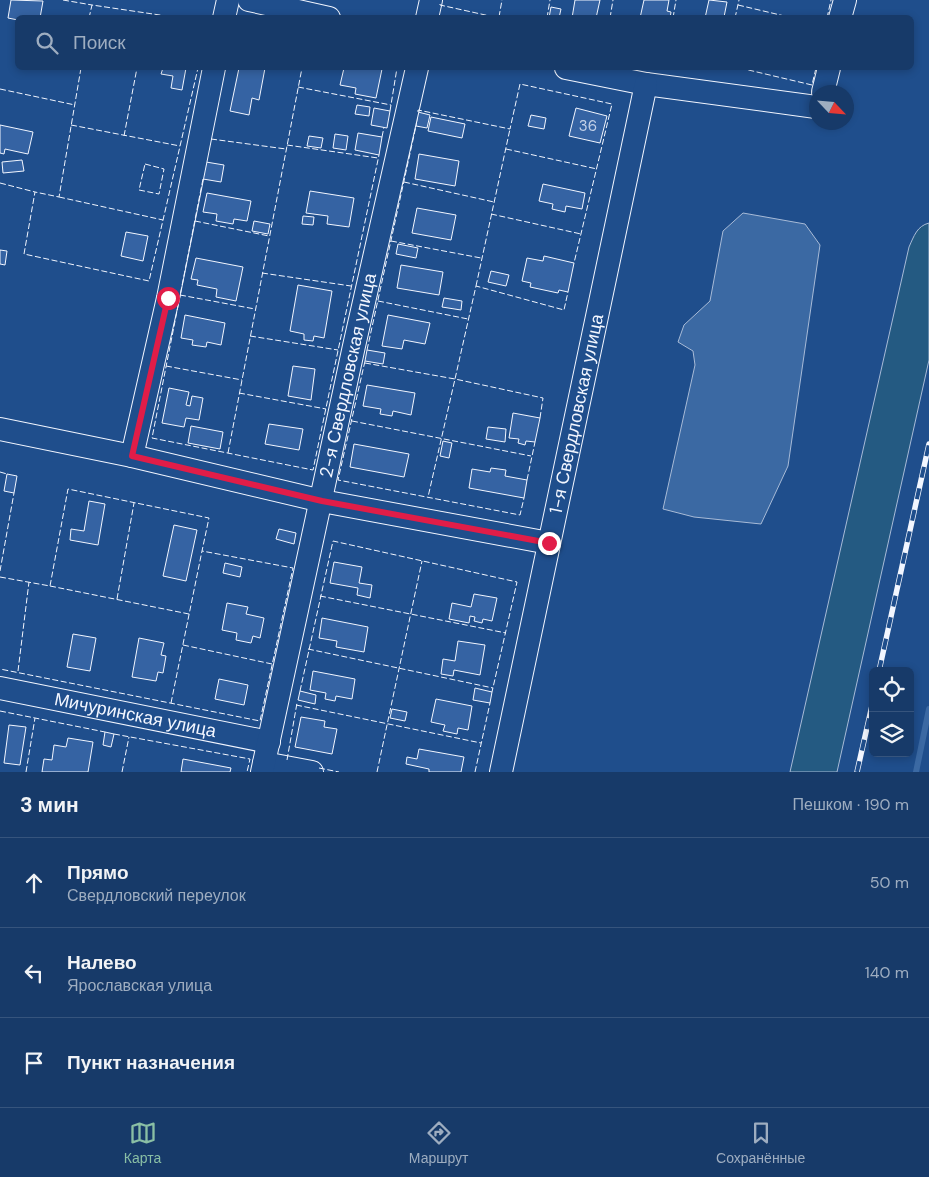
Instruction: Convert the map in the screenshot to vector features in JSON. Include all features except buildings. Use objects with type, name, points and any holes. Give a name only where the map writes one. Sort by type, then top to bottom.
[{"type":"street","points":[[225,15],[228,0]]},
{"type":"street","points":[[250,0],[316,15]]},
{"type":"street","points":[[428,15],[431,0]]},
{"type":"street","points":[[841,15],[845,0]]},
{"type":"street","points":[[132,456],[168,298],[214,70]]},
{"type":"street","name":"2-я Свердловская улица","points":[[265,759],[416,70]]},
{"type":"street","points":[[576,70],[646,84],[809,106]]},
{"type":"street","points":[[825,85],[828,70]]},
{"type":"street","name":"1-я Свердловская улица","points":[[501,772],[646,84]]},
{"type":"street","points":[[0,429],[132,456],[322,501],[549,543]]},
{"type":"street","name":"Мичуринская улица","points":[[0,688],[312,772]]},
{"type":"shaded area","points":[[743,213],[805,224],[820,245],[788,466],[761,524],[694,517],[663,509],[695,365],[693,351],[678,342],[684,325],[710,301],[723,231]]},
{"type":"shaded area","points":[[929,223],[929,360],[837,772],[790,772],[909,247],[919,229]]},
{"type":"waterway","points":[[916,772],[929,709]]},
{"type":"railway","points":[[880,667],[929,444]]},
{"type":"railway","points":[[857,772],[871,712]]},
{"type":"fence","points":[[63,0],[92,5]]},
{"type":"fence","points":[[499,15],[502,0]]},
{"type":"fence","points":[[548,15],[550,0]]},
{"type":"fence","points":[[610,15],[613,0]]},
{"type":"fence","points":[[674,15],[676,0]]},
{"type":"fence","points":[[736,15],[739,0]]},
{"type":"fence","points":[[828,15],[831,0]]},
{"type":"fence","points":[[440,4],[485,15]]},
{"type":"fence","points":[[90,15],[92,5],[160,15]]},
{"type":"fence","points":[[738,5],[780,15]]},
{"type":"fence","points":[[81,70],[59,197],[35,192],[24,254],[149,281],[198,70]]},
{"type":"fence","points":[[124,136],[137,70]]},
{"type":"fence","points":[[228,453],[302,70]]},
{"type":"fence","points":[[390,111],[397,70]]},
{"type":"fence","points":[[748,70],[812,85],[816,70]]},
{"type":"fence","points":[[418,112],[418,110],[510,129],[520,84],[612,104],[574,263]]},
{"type":"fence","points":[[298,87],[391,105]]},
{"type":"fence","points":[[0,89],[75,105]]},
{"type":"fence","points":[[71,125],[180,146]]},
{"type":"fence","points":[[367,350],[416,126]]},
{"type":"fence","points":[[382,137],[384,127]]},
{"type":"fence","points":[[476,286],[510,129]]},
{"type":"fence","points":[[211,139],[286,149]]},
{"type":"fence","points":[[287,145],[378,158]]},
{"type":"fence","points":[[506,149],[597,169]]},
{"type":"fence","points":[[203,179],[152,438],[313,470],[379,155]]},
{"type":"fence","points":[[145,164],[164,169],[159,194],[139,190],[145,164]]},
{"type":"fence","points":[[404,182],[494,202]]},
{"type":"fence","points":[[0,183],[35,192]]},
{"type":"fence","points":[[59,197],[163,220]]},
{"type":"fence","points":[[491,214],[581,234]]},
{"type":"fence","points":[[195,221],[269,236]]},
{"type":"fence","points":[[391,241],[481,258]]},
{"type":"fence","points":[[262,273],[351,286]]},
{"type":"fence","points":[[540,418],[543,398],[455,379],[476,286],[564,310],[568,292]]},
{"type":"fence","points":[[180,295],[255,309]]},
{"type":"fence","points":[[378,301],[468,319]]},
{"type":"fence","points":[[250,336],[338,350]]},
{"type":"fence","points":[[365,361],[338,480],[520,515],[524,498]]},
{"type":"fence","points":[[365,363],[455,379],[428,497]]},
{"type":"fence","points":[[166,366],[242,380]]},
{"type":"fence","points":[[239,393],[326,409]]},
{"type":"fence","points":[[352,421],[531,456]]},
{"type":"fence","points":[[527,480],[535,442]]},
{"type":"fence","points":[[0,472],[7,474]]},
{"type":"fence","points":[[0,577],[50,586],[68,489],[209,518],[202,551],[293,568],[260,721],[0,669]]},
{"type":"fence","points":[[0,571],[14,493]]},
{"type":"fence","points":[[117,599],[134,503]]},
{"type":"fence","points":[[300,691],[333,541],[517,582],[492,692]]},
{"type":"fence","points":[[171,703],[202,551]]},
{"type":"fence","points":[[377,772],[422,561]]},
{"type":"fence","points":[[18,671],[29,582]]},
{"type":"fence","points":[[50,586],[189,614]]},
{"type":"fence","points":[[320,596],[506,633]]},
{"type":"fence","points":[[183,645],[272,664]]},
{"type":"fence","points":[[308,649],[493,688]]},
{"type":"fence","points":[[287,760],[297,703]]},
{"type":"fence","points":[[475,772],[490,703]]},
{"type":"fence","points":[[296,705],[481,743]]},
{"type":"fence","points":[[0,711],[105,732]]},
{"type":"fence","points":[[26,772],[35,718]]},
{"type":"fence","points":[[114,734],[250,759],[247,772]]},
{"type":"fence","points":[[122,772],[129,737]]},
{"type":"fence","points":[[319,768],[339,772]]},
{"type":"route","points":[[168,298],[132,456],[322,501],[549,543]]}]
